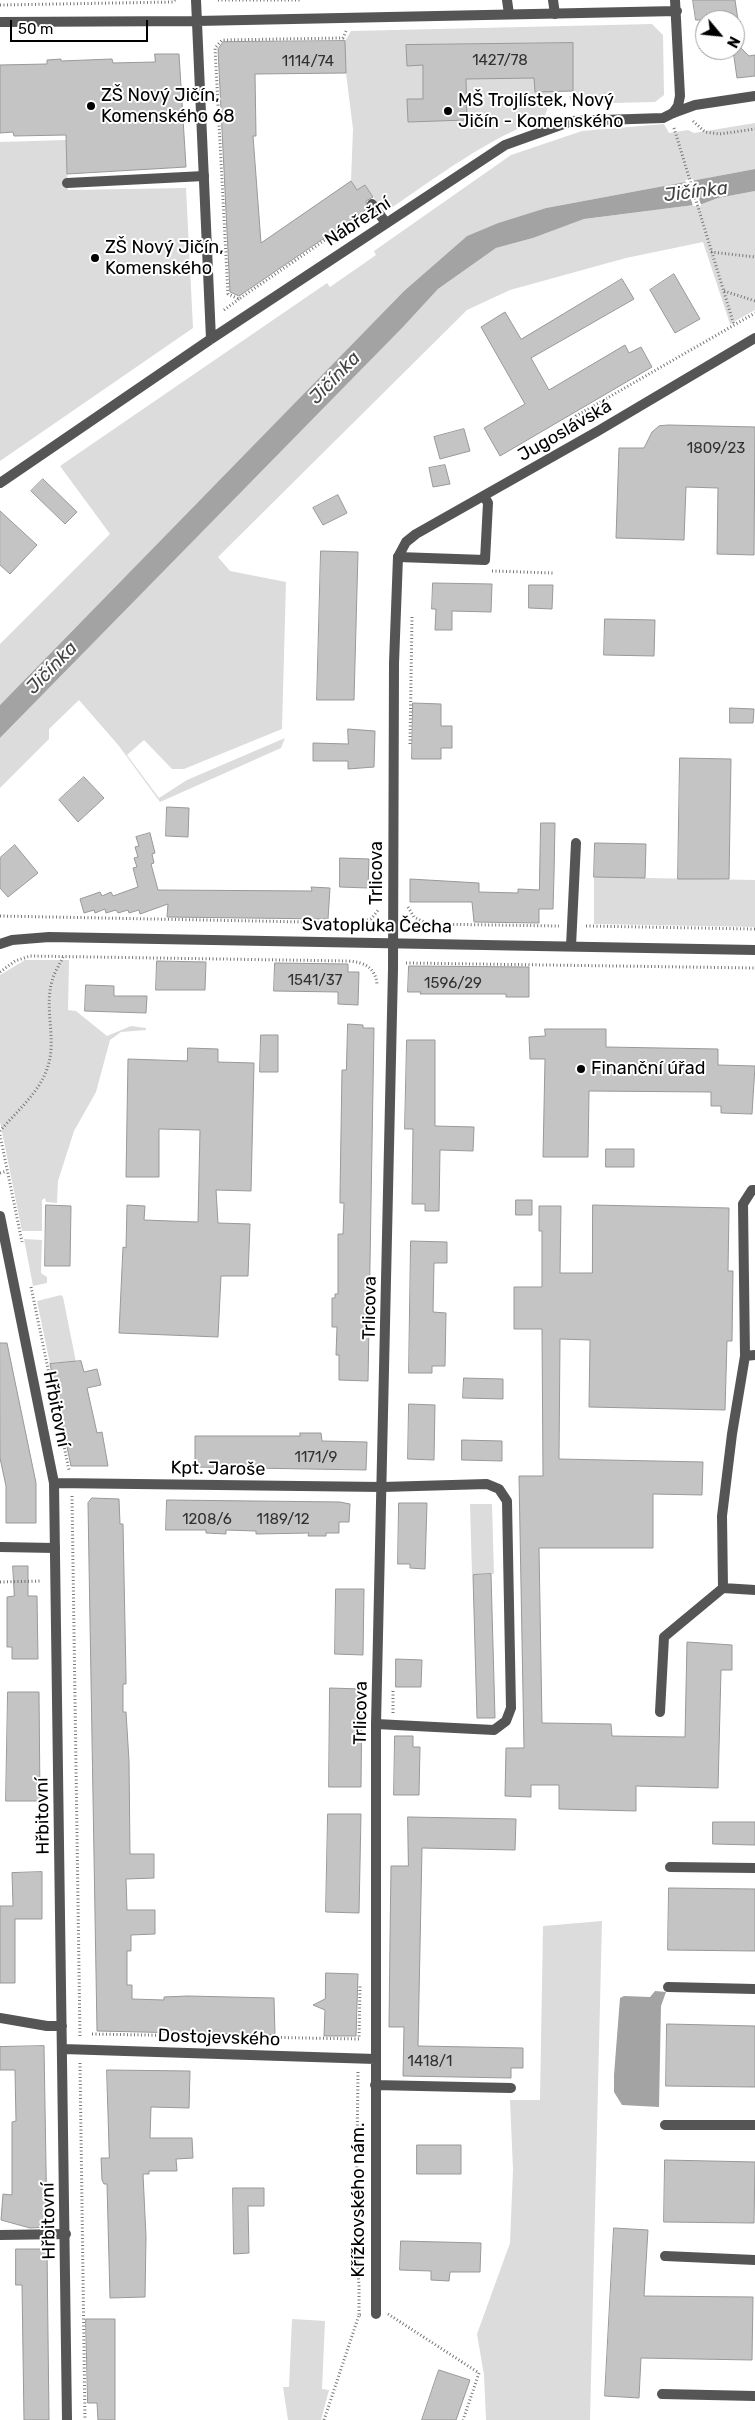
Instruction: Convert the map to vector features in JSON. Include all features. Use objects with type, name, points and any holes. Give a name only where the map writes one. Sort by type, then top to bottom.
[{"type":"street","points":[[196,0],[211,339]]},
{"type":"street","points":[[507,0],[509,14]]},
{"type":"street","points":[[553,0],[555,14]]},
{"type":"street","points":[[673,113],[678,106],[680,96],[675,0]]},
{"type":"street","points":[[0,22],[197,21],[677,11]]},
{"type":"street","name":"Nábřežní","points":[[0,483],[211,339],[505,145],[572,121],[656,119],[695,105],[755,96]]},
{"type":"street","points":[[67,183],[204,176]]},
{"type":"street","points":[[373,205],[386,223]]},
{"type":"street","name":"Jugoslávská","points":[[398,557],[406,542],[416,534],[568,448],[755,338]]},
{"type":"street","points":[[398,557],[484,560],[488,503],[484,496]]},
{"type":"street","name":"Trlicova","points":[[375,2059],[376,1724],[393,942],[394,663],[398,557]]},
{"type":"street","points":[[571,946],[576,843]]},
{"type":"street","name":"Svatopluka Čecha","points":[[0,944],[12,940],[49,936],[755,950]]},
{"type":"street","points":[[723,1588],[722,1516],[732,1434],[750,1356],[743,1204],[752,1190],[755,1190]]},
{"type":"street","name":"Hřbitovní","points":[[0,1216],[54,1483],[66,2234],[67,2420]]},
{"type":"street","name":"Kpt. Jaroše","points":[[54,1483],[382,1487],[486,1484],[499,1489],[507,1501],[511,1708],[506,1721],[494,1730],[376,1724]]},
{"type":"street","points":[[0,1547],[54,1548]]},
{"type":"street","points":[[660,1712],[664,1637],[723,1588],[755,1590]]},
{"type":"street","points":[[670,1867],[755,1868]]},
{"type":"street","points":[[668,1988],[755,1990]]},
{"type":"street","points":[[0,2018],[47,2026],[62,2026]]},
{"type":"street","name":"Dostojevského","points":[[63,2049],[375,2059]]},
{"type":"street","name":"Křížkovského nám.","points":[[375,2059],[376,2314]]},
{"type":"street","points":[[375,2085],[510,2088]]},
{"type":"street","points":[[665,2125],[755,2125]]},
{"type":"street","points":[[0,2235],[66,2234]]},
{"type":"street","points":[[665,2256],[755,2260]]},
{"type":"street","points":[[662,2394],[755,2396]]},
{"type":"path","points":[[0,5],[173,2],[175,0]]},
{"type":"path","points":[[218,0],[301,0]]},
{"type":"path","points":[[350,28],[343,38],[222,40],[215,48],[228,294],[239,299],[373,205]]},
{"type":"path","points":[[706,132],[720,134],[755,129]]},
{"type":"path","points":[[674,132],[734,325]]},
{"type":"path","points":[[711,252],[755,257]]},
{"type":"path","points":[[724,291],[755,301]]},
{"type":"path","points":[[568,448],[576,416],[755,313]]},
{"type":"path","points":[[484,560],[493,572],[553,573]]},
{"type":"path","points":[[410,751],[412,612]]},
{"type":"path","points":[[407,902],[414,917],[428,924],[755,929]]},
{"type":"path","points":[[0,916],[357,923],[371,919],[379,907]]},
{"type":"path","points":[[0,1131],[31,1095],[45,1076],[49,1065],[51,1054],[50,990],[53,978],[63,957]]},
{"type":"path","points":[[406,969],[406,963],[755,968]]},
{"type":"path","points":[[0,1173],[7,1171]]},
{"type":"path","points":[[40,1573],[40,1587]]},
{"type":"path","points":[[0,1582],[73,1581]]},
{"type":"path","points":[[392,1724],[393,1687]]},
{"type":"path","points":[[324,2420],[358,2315],[359,2286],[356,2240],[358,2039]]},
{"type":"path","points":[[358,2315],[376,2314],[382,2309],[479,2373],[464,2420]]},
{"type":"shaded area","name":"MŠ Trojlístek, Nový Jičín - Komenského","points":[[652,24],[663,35],[664,95],[655,102],[572,104],[569,96],[573,96],[573,91],[554,91],[544,118],[482,148],[443,172],[387,211],[379,205],[365,185],[357,190],[351,181],[353,129],[346,73],[345,41],[351,31]]},
{"type":"shaded area","points":[[755,123],[755,169],[546,208],[498,223],[467,236],[404,291],[0,705],[0,644],[110,534],[60,466],[327,283],[330,287],[376,255],[374,251],[511,155],[582,131],[664,124],[669,133],[688,130],[694,133]]},
{"type":"shaded area","name":"ZŠ Nový Jičín, Komenského","points":[[66,140],[68,190],[186,188],[193,328],[0,461],[0,142]]},
{"type":"shaded area","points":[[755,191],[755,310],[730,324],[703,242],[626,258],[510,290],[467,310],[218,557],[230,571],[286,582],[282,729],[184,769],[172,769],[144,740],[127,755],[159,798],[187,780],[285,738],[281,748],[160,802],[119,746],[79,700],[49,729],[49,739],[0,788],[0,738],[438,289],[496,248],[533,238],[584,219],[702,204],[718,198]]},
{"type":"shaded area","points":[[594,877],[755,880],[755,927],[594,924]]},
{"type":"shaded area","points":[[25,960],[69,960],[68,1010],[76,1011],[107,1036],[131,1026],[146,1028],[146,1030],[121,1032],[110,1040],[96,1092],[74,1131],[58,1181],[57,1203],[46,1202],[45,1198],[42,1200],[42,1231],[22,1231],[0,1122],[0,975]]},
{"type":"shaded area","points":[[24,1239],[42,1240],[41,1273],[47,1277],[47,1283],[33,1286]]},
{"type":"shaded area","points":[[61,1295],[63,1297],[76,1362],[50,1364],[37,1301]]},
{"type":"shaded area","points":[[470,1504],[492,1504],[494,1574],[472,1574]]},
{"type":"shaded area","points":[[602,1921],[590,2420],[486,2420],[484,2375],[477,2334],[510,2243],[513,2170],[510,2100],[540,2100],[543,1926]]},
{"type":"shaded area","points":[[292,2319],[325,2321],[322,2389],[329,2390],[321,2420],[288,2420],[283,2387],[289,2387]]},
{"type":"water","name":"Jičínka","points":[[755,169],[755,191],[718,198],[702,204],[584,219],[533,238],[496,248],[438,289],[0,738],[0,705],[404,291],[467,236],[498,223],[546,208]]},
{"type":"water","points":[[655,1991],[666,1992],[661,2006],[659,2107],[622,2105],[614,2092],[620,1998],[624,1996],[650,1997]]},
{"type":"pier","points":[[693,179],[701,206],[693,206],[685,180]]},
{"type":"building","points":[[693,0],[735,0],[736,10],[695,10],[695,13]]},
{"type":"building","points":[[345,41],[346,73],[255,74],[256,136],[253,136],[261,243],[351,181],[357,190],[365,185],[373,197],[366,201],[367,209],[239,296],[230,292],[218,49],[223,42]]},
{"type":"building","points":[[573,43],[573,91],[535,92],[534,78],[466,79],[467,120],[408,122],[407,99],[423,99],[423,65],[407,66],[406,45]]},
{"type":"building","points":[[745,52],[749,56],[755,55],[755,76],[737,78],[734,60],[745,60]]},
{"type":"building","name":"ZŠ Nový Jičín, Komenského 68","points":[[155,54],[179,54],[186,167],[67,174],[66,135],[14,136],[13,132],[0,133],[0,65],[47,64],[47,60],[61,59],[61,61],[112,59],[113,63],[155,62]]},
{"type":"building","points":[[674,274],[700,319],[675,333],[650,290]]},
{"type":"building","points":[[622,279],[634,299],[531,358],[549,390],[625,345],[629,353],[641,347],[652,367],[500,456],[484,428],[525,404],[481,327],[505,312],[521,339]]},
{"type":"building","points":[[659,426],[755,427],[754,555],[717,554],[718,488],[686,487],[684,540],[616,538],[619,448],[644,448],[652,432]]},
{"type":"building","points":[[464,429],[470,451],[440,459],[434,437]]},
{"type":"building","points":[[445,465],[450,484],[433,487],[429,468]]},
{"type":"building","points":[[43,479],[77,512],[65,524],[31,491]]},
{"type":"building","points":[[338,495],[347,513],[323,525],[313,508]]},
{"type":"building","points":[[0,511],[37,545],[10,574],[0,565]]},
{"type":"building","points":[[321,551],[358,552],[354,700],[317,700]]},
{"type":"building","points":[[433,583],[492,584],[491,612],[452,611],[452,630],[435,630],[436,609],[432,609]]},
{"type":"building","points":[[529,585],[553,585],[552,609],[529,608]]},
{"type":"building","points":[[605,619],[655,620],[654,656],[604,655]]},
{"type":"building","points":[[413,703],[441,704],[441,726],[452,726],[452,748],[441,748],[441,759],[412,759]]},
{"type":"building","points":[[730,708],[754,709],[753,723],[730,723]]},
{"type":"building","points":[[348,729],[375,731],[374,767],[348,769],[348,761],[313,761],[313,743],[348,744]]},
{"type":"building","points":[[680,758],[731,759],[729,879],[678,879]]},
{"type":"building","points":[[84,777],[104,798],[78,822],[59,800]]},
{"type":"building","points":[[167,807],[189,808],[188,837],[166,836]]},
{"type":"building","points":[[541,823],[555,823],[554,875],[553,909],[539,909],[539,923],[474,922],[472,902],[410,902],[410,879],[479,883],[479,892],[518,893],[518,889],[539,890]]},
{"type":"building","points":[[150,833],[155,853],[152,854],[154,863],[151,864],[158,890],[312,891],[311,887],[330,888],[328,919],[167,917],[168,904],[140,914],[139,910],[129,913],[128,910],[118,913],[116,910],[106,913],[105,909],[95,913],[94,910],[84,913],[80,899],[100,892],[102,896],[111,892],[113,896],[138,887],[133,868],[137,867],[134,858],[138,857],[135,847],[139,846],[136,837]]},
{"type":"building","points":[[595,843],[646,844],[645,878],[594,877]]},
{"type":"building","points":[[15,845],[38,873],[8,897],[0,888],[0,858]]},
{"type":"building","points":[[340,858],[369,859],[368,888],[340,887]]},
{"type":"building","points":[[157,961],[206,962],[205,990],[156,990]]},
{"type":"building","points":[[275,963],[348,964],[348,972],[359,972],[358,1005],[338,1004],[338,992],[274,991]]},
{"type":"building","points":[[409,966],[529,967],[529,997],[506,997],[506,994],[420,994],[421,992],[408,992]]},
{"type":"building","points":[[86,985],[114,986],[114,996],[147,996],[146,1013],[85,1011]]},
{"type":"building","points":[[348,1024],[363,1025],[363,1028],[374,1028],[368,1381],[339,1380],[339,1355],[336,1355],[337,1327],[332,1327],[332,1298],[335,1298],[335,1294],[338,1294],[338,1234],[343,1234],[344,1203],[340,1203],[342,1070],[346,1070]]},
{"type":"building","points":[[545,1029],[606,1029],[606,1047],[718,1049],[718,1065],[755,1066],[752,1114],[721,1113],[721,1106],[711,1106],[711,1092],[589,1091],[588,1157],[543,1157],[545,1059],[530,1059],[529,1037],[545,1036]]},
{"type":"building","points":[[261,1035],[278,1035],[278,1072],[260,1072]]},
{"type":"building","points":[[407,1040],[435,1040],[435,1126],[474,1127],[473,1151],[440,1150],[439,1211],[425,1211],[425,1204],[412,1204],[413,1129],[405,1129]]},
{"type":"building","points":[[188,1048],[218,1049],[218,1062],[254,1063],[251,1191],[216,1190],[218,1223],[250,1224],[248,1276],[221,1276],[218,1337],[119,1333],[123,1247],[126,1248],[127,1205],[145,1206],[144,1220],[198,1222],[200,1130],[159,1129],[159,1177],[126,1177],[128,1059],[187,1061]]},
{"type":"building","points":[[606,1149],[634,1149],[634,1167],[606,1167]]},
{"type":"building","points":[[516,1200],[532,1200],[532,1215],[516,1215]]},
{"type":"building","points":[[46,1205],[71,1206],[70,1266],[45,1266]]},
{"type":"building","points":[[593,1205],[729,1208],[728,1271],[733,1271],[732,1341],[727,1341],[725,1410],[589,1407],[590,1340],[560,1339],[559,1459],[703,1462],[702,1495],[653,1494],[653,1548],[539,1548],[542,1723],[611,1724],[612,1736],[685,1737],[687,1642],[732,1645],[732,1670],[721,1670],[718,1788],[636,1786],[636,1811],[559,1809],[559,1785],[531,1785],[531,1797],[505,1796],[506,1748],[524,1748],[519,1476],[543,1476],[542,1329],[514,1329],[514,1287],[542,1287],[542,1231],[539,1231],[539,1206],[561,1206],[560,1273],[592,1273]]},
{"type":"building","points":[[411,1241],[447,1242],[447,1263],[434,1263],[433,1312],[446,1313],[445,1366],[432,1366],[432,1373],[409,1373]]},
{"type":"building","points":[[0,1343],[7,1343],[36,1483],[36,1523],[6,1523],[6,1486],[0,1458]]},
{"type":"building","points":[[81,1361],[84,1372],[97,1369],[101,1385],[87,1388],[97,1433],[102,1432],[108,1466],[71,1466],[50,1364]]},
{"type":"building","points":[[464,1378],[503,1379],[503,1399],[463,1398]]},
{"type":"building","points":[[409,1404],[435,1405],[434,1460],[408,1459]]},
{"type":"building","points":[[300,1433],[321,1433],[322,1441],[367,1442],[366,1470],[195,1467],[195,1436],[300,1436]]},
{"type":"building","points":[[462,1440],[502,1441],[502,1461],[462,1460]]},
{"type":"building","points":[[92,1498],[119,1499],[120,1524],[123,1524],[126,1684],[123,1684],[123,1712],[126,1712],[129,1761],[130,1854],[154,1854],[154,1878],[126,1879],[127,1910],[155,1910],[155,1934],[131,1935],[131,1951],[127,1951],[127,1985],[132,1985],[132,1999],[164,2000],[164,1997],[188,1996],[274,1998],[275,2035],[97,2031],[88,1503]]},
{"type":"building","points":[[167,1500],[340,1502],[350,1504],[349,1522],[339,1522],[339,1533],[326,1533],[326,1536],[308,1536],[309,1533],[256,1534],[256,1531],[226,1530],[226,1534],[206,1533],[206,1530],[166,1530]]},
{"type":"building","points":[[399,1503],[427,1503],[425,1569],[410,1568],[410,1564],[398,1564]]},
{"type":"building","points":[[13,1566],[28,1566],[28,1596],[37,1596],[38,1659],[12,1659],[12,1647],[7,1647],[7,1597],[14,1596]]},
{"type":"building","points":[[491,1574],[495,1718],[477,1718],[473,1575]]},
{"type":"building","points":[[336,1589],[364,1589],[363,1655],[335,1654]]},
{"type":"building","points":[[396,1659],[422,1660],[421,1687],[396,1687]]},
{"type":"building","points":[[330,1688],[362,1689],[361,1787],[329,1787]]},
{"type":"building","points":[[8,1692],[39,1692],[40,1801],[6,1801]]},
{"type":"building","points":[[395,1736],[413,1736],[413,1747],[420,1747],[419,1795],[394,1795]]},
{"type":"building","points":[[328,1814],[361,1814],[359,1913],[326,1912]]},
{"type":"building","points":[[408,1817],[516,1819],[515,1850],[422,1848],[418,2046],[523,2048],[523,2068],[511,2068],[511,2078],[403,2076],[404,2027],[389,2027],[391,1866],[408,1866]]},
{"type":"building","points":[[713,1822],[755,1822],[755,1845],[713,1844]]},
{"type":"building","points":[[42,1872],[42,1919],[15,1919],[15,1983],[0,1983],[0,1906],[13,1906],[12,1873]]},
{"type":"building","points":[[669,1888],[755,1889],[755,1951],[668,1950]]},
{"type":"building","points":[[326,1973],[358,1974],[356,2036],[324,2036],[325,2010],[313,2005],[325,1999]]},
{"type":"building","points":[[667,2024],[755,2026],[755,2087],[666,2086]]},
{"type":"building","points":[[44,2046],[47,2227],[30,2228],[1,2220],[3,2194],[12,2195],[12,2122],[16,2121],[15,2070],[0,2070],[0,2047]]},
{"type":"building","points":[[107,2070],[190,2071],[189,2108],[151,2107],[150,2138],[192,2138],[193,2158],[176,2159],[177,2171],[149,2171],[149,2174],[143,2174],[146,2237],[145,2297],[110,2298],[107,2184],[104,2184],[102,2180],[101,2158],[109,2158]]},
{"type":"building","points":[[417,2145],[461,2145],[461,2174],[417,2174]]},
{"type":"building","points":[[665,2160],[755,2162],[754,2223],[664,2222]]},
{"type":"building","points":[[233,2188],[264,2188],[264,2206],[248,2206],[249,2253],[234,2254]]},
{"type":"building","points":[[614,2228],[648,2230],[644,2296],[753,2297],[752,2360],[641,2358],[639,2398],[605,2396]]},
{"type":"building","points":[[401,2241],[481,2243],[480,2272],[450,2272],[449,2281],[431,2280],[431,2271],[400,2270]]},
{"type":"building","points":[[16,2249],[47,2249],[49,2420],[24,2420],[22,2285],[16,2285]]},
{"type":"building","points":[[86,2319],[115,2319],[115,2420],[98,2420],[97,2403],[88,2403]]},
{"type":"building","points":[[439,2370],[470,2380],[456,2420],[422,2420]]},
{"type":"place","name":"ZŠ Nový Jičín, Komenského 68","points":[[91,106]]},
{"type":"place","name":"MŠ Trojlístek, Nový Jičín - Komenského","points":[[448,111]]},
{"type":"place","name":"ZŠ Nový Jičín, Komenského","points":[[95,258]]},
{"type":"place","name":"Finanční úřad","points":[[581,1069]]}]
